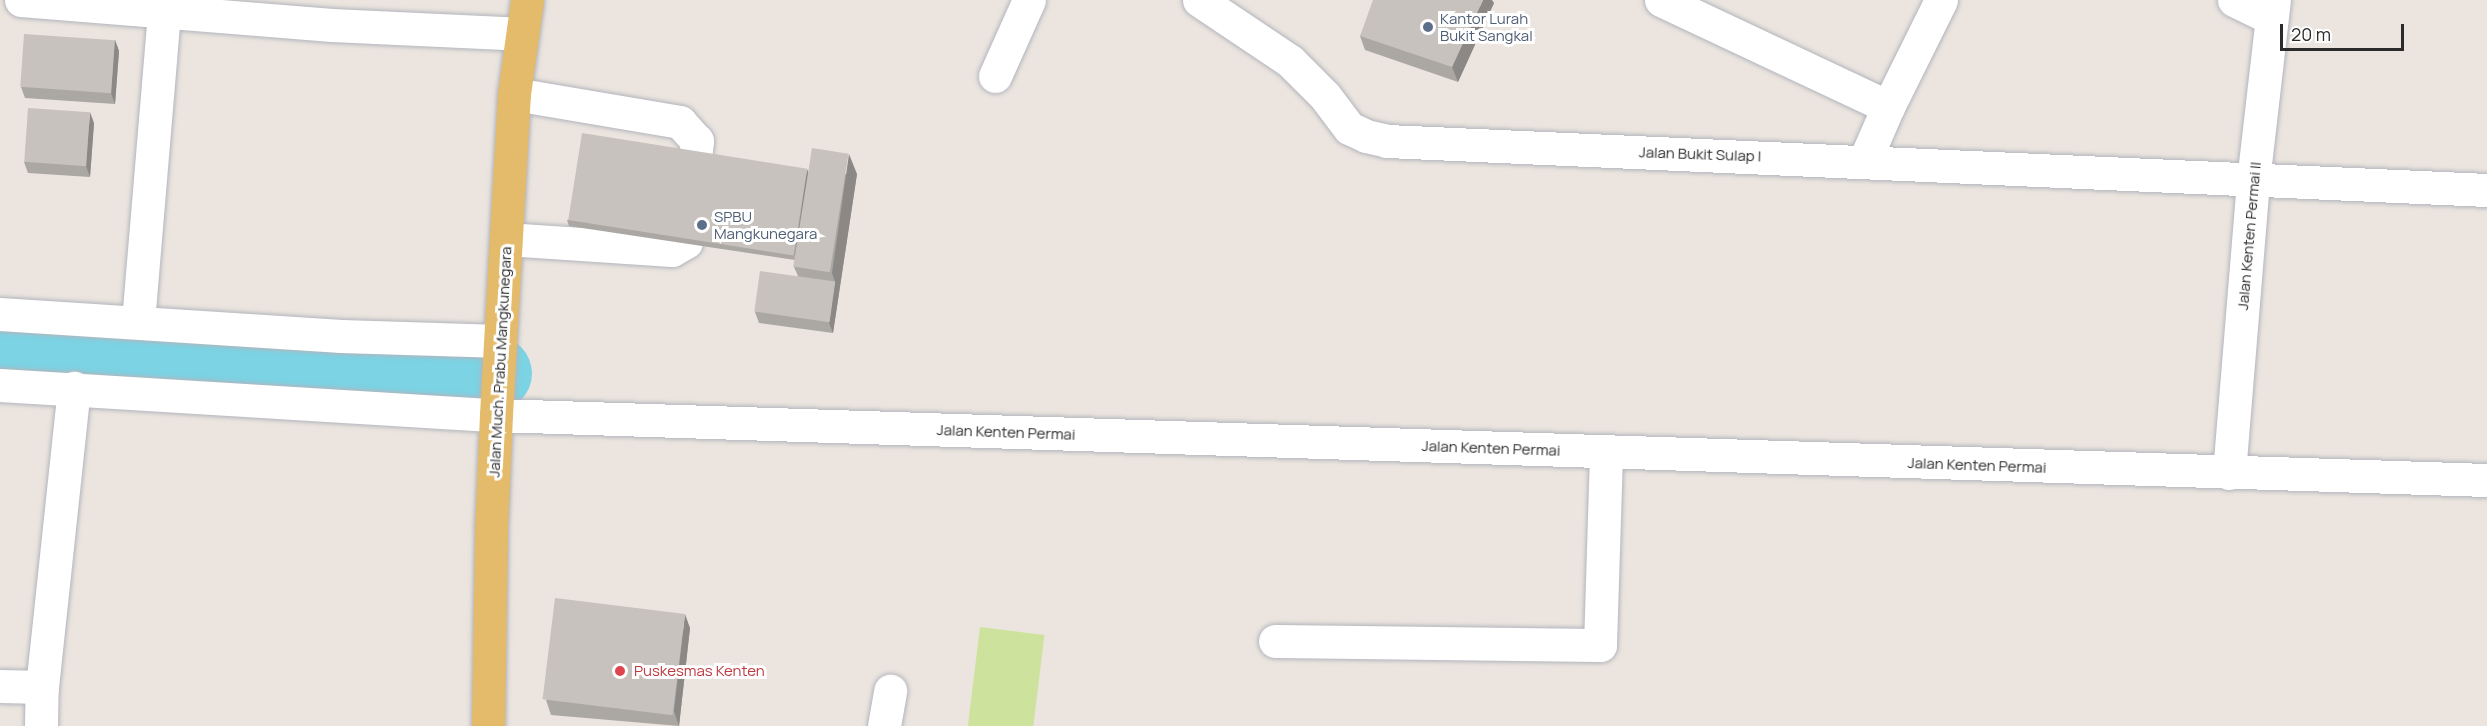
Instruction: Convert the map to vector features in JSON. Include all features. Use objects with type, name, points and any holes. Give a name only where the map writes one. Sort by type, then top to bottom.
[{"type":"main road","name":"Jalan Much. Prabu Mangkunegara","points":[[488,726],[491,529],[496,415],[514,94],[527,0]]},
{"type":"street","points":[[21,0],[165,6],[332,25],[522,34]]},
{"type":"street","points":[[995,76],[1029,0]]},
{"type":"street","name":"Jalan Bukit Sulap I","points":[[1199,0],[1290,61],[1325,96],[1349,128],[1366,136],[1387,141],[1864,160],[2253,181],[2487,190]]},
{"type":"street","points":[[1661,0],[1888,107]]},
{"type":"street","points":[[1864,160],[1941,0]]},
{"type":"street","points":[[2234,0],[2272,9]]},
{"type":"street","points":[[138,322],[165,6]]},
{"type":"street","name":"Jalan Kenten Permai II","points":[[2229,473],[2253,181],[2272,9]]},
{"type":"street","points":[[506,239],[672,250],[686,242],[697,141],[680,122],[514,94]]},
{"type":"street","points":[[0,314],[341,336],[500,341]]},
{"type":"street","name":"Jalan Kenten Permai","points":[[0,384],[496,415],[2487,480]]},
{"type":"street","points":[[41,726],[42,687],[74,388]]},
{"type":"street","points":[[1275,641],[1600,645],[1606,452]]},
{"type":"street","points":[[0,687],[42,687]]},
{"type":"street","points":[[884,726],[890,691]]},
{"type":"green space","points":[[980,627],[1045,635],[1033,726],[968,726]]},
{"type":"building","name":"Kantor Lurah Bukit Sangkal","points":[[1373,0],[1483,0],[1452,67],[1360,36]]},
{"type":"building","points":[[24,34],[115,40],[111,93],[20,87]]},
{"type":"building","points":[[28,108],[90,112],[86,166],[24,162]]},
{"type":"building","points":[[582,133],[807,169],[793,256],[568,220]]},
{"type":"building","points":[[812,148],[849,154],[830,272],[793,267]]},
{"type":"building","points":[[760,271],[835,282],[830,322],[754,312]]},
{"type":"building","name":"Puskesmas Kenten","points":[[555,598],[685,614],[673,715],[543,699]]},
{"type":"waterway","points":[[0,349],[405,373],[494,373]]},
{"type":"place","name":"Kantor Lurah Bukit Sangkal","points":[[1428,27]]},
{"type":"place","name":"SPBU Mangkunegara","points":[[702,225]]},
{"type":"place","name":"Puskesmas Kenten","points":[[620,671]]}]
